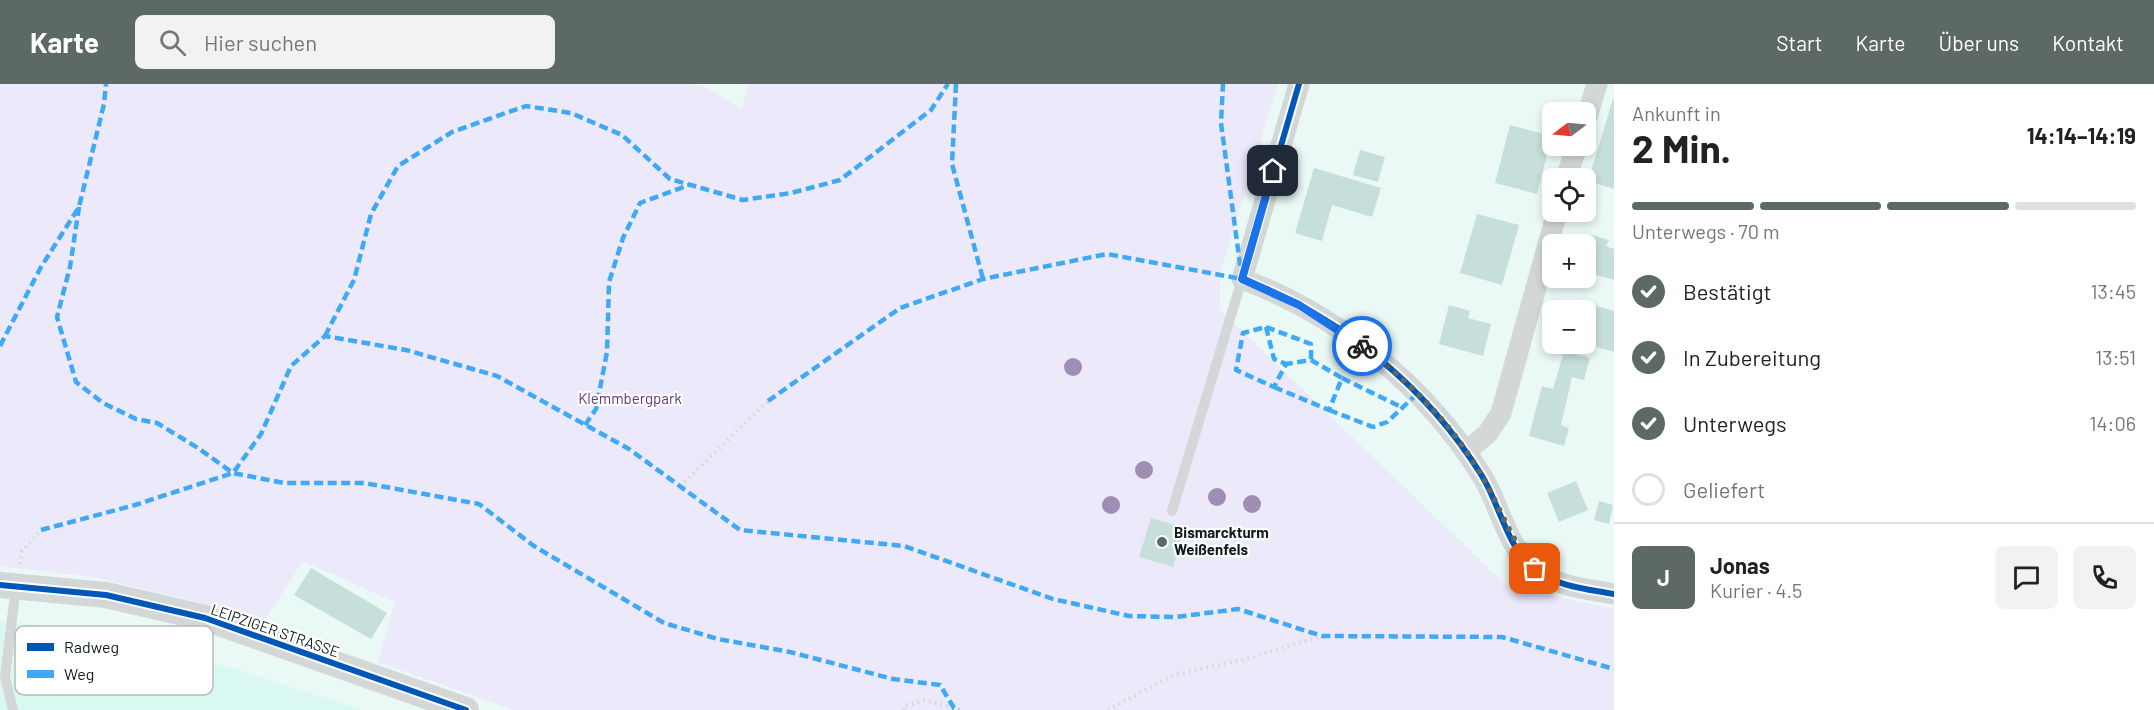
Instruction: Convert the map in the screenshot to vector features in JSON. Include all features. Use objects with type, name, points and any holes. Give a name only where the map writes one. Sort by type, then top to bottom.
[{"type":"street","points":[[1299,84],[1242,279],[1299,305],[1338,328],[1374,355],[1443,421],[1467,451],[1522,554],[1535,569],[1556,582],[1614,594]]},
{"type":"street","points":[[1592,102],[1597,84]]},
{"type":"street","points":[[1467,451],[1488,433],[1501,413],[1554,222]]},
{"type":"street","name":"LEIPZIGER STRASSE","points":[[8,585],[106,595],[205,618],[466,710]]},
{"type":"lane","points":[[1172,511],[1242,279]]},
{"type":"lane","points":[[8,585],[6,676],[13,710]]},
{"type":"path","points":[[680,486],[768,401]]},
{"type":"path","points":[[8,585],[22,551],[41,530]]},
{"type":"path","points":[[1108,710],[1174,675],[1246,659],[1322,636]]},
{"type":"path","points":[[904,710],[904,706],[926,700],[954,708]]},
{"type":"shaded area","points":[[0,622],[42,626],[15,626],[15,695],[213,695],[213,663],[362,710],[0,710]]},
{"type":"green space","name":"Klemmbergpark","points":[[0,84],[692,84],[707,88],[741,109],[749,84],[1278,84],[1220,273],[1220,310],[1507,586],[1614,609],[1614,710],[514,710],[378,662],[395,602],[303,561],[262,624],[209,605],[94,577],[0,566]]},
{"type":"building","points":[[1614,99],[1614,189],[1596,183],[1596,168],[1592,168]]},
{"type":"building","points":[[1510,125],[1542,133],[1542,156],[1547,156],[1537,194],[1495,183]]},
{"type":"building","points":[[1360,150],[1385,157],[1378,182],[1353,175]]},
{"type":"building","points":[[1314,168],[1381,188],[1372,217],[1332,205],[1322,241],[1295,233]]},
{"type":"building","points":[[1477,214],[1519,225],[1502,285],[1460,273]]},
{"type":"building","points":[[1596,236],[1609,240],[1606,246],[1614,249],[1614,280],[1596,275]]},
{"type":"building","points":[[1449,305],[1470,311],[1468,318],[1491,324],[1483,356],[1439,344]]},
{"type":"building","points":[[1596,306],[1614,311],[1614,352],[1596,347]]},
{"type":"building","points":[[1563,354],[1590,358],[1584,380],[1572,377],[1561,425],[1569,428],[1564,446],[1529,436],[1542,386],[1553,389]]},
{"type":"building","points":[[1576,481],[1588,510],[1559,522],[1547,493]]},
{"type":"building","points":[[1599,501],[1613,505],[1609,524],[1594,520]]},
{"type":"building","name":"Bismarckturm Weißenfels","points":[[1151,518],[1185,528],[1173,567],[1139,557]]},
{"type":"building","points":[[311,568],[387,613],[371,639],[294,595]]},
{"type":"marked path","points":[[0,346],[41,267],[79,207],[104,104],[106,84]]},
{"type":"marked path","points":[[325,336],[354,280],[371,214],[398,166],[452,132],[526,106],[571,113],[622,135],[670,179],[743,200],[791,193],[840,180],[931,110],[948,84]]},
{"type":"marked path","points":[[956,84],[952,164],[983,279]]},
{"type":"marked path","points":[[768,401],[900,308],[983,279],[1107,254],[1242,279],[1221,123],[1223,84]]},
{"type":"marked path","points":[[585,425],[596,409],[607,352],[609,282],[623,238],[640,203],[689,185]]},
{"type":"marked path","points":[[79,207],[70,267],[57,317],[76,382],[103,403],[136,419],[157,423],[233,473],[284,483],[364,483],[479,504],[534,546],[664,623],[718,639],[790,652],[893,679],[940,685],[954,708],[959,710]]},
{"type":"marked path","points":[[1266,327],[1274,359],[1286,364],[1274,387],[1236,370],[1243,333],[1266,327]]},
{"type":"marked path","points":[[1266,327],[1311,344],[1311,360]]},
{"type":"marked path","points":[[41,530],[135,505],[233,473],[261,434],[291,366],[325,336],[406,350],[497,376],[629,449],[740,530],[904,546],[1053,599],[1129,616],[1176,617],[1238,609],[1322,636],[1502,637],[1614,669]]},
{"type":"marked path","points":[[1274,387],[1329,410],[1342,378],[1311,360],[1286,364]]},
{"type":"marked path","points":[[1342,378],[1401,407]]},
{"type":"marked path","points":[[1329,410],[1373,427],[1387,422],[1417,394]]},
{"type":"cycle path","points":[[1299,84],[1242,279],[1313,312],[1378,358],[1407,384],[1460,443],[1482,476],[1518,551],[1536,570],[1563,584],[1614,594]]},
{"type":"cycle path","points":[[0,585],[106,595],[205,618],[466,710]]},
{"type":"way so far","points":[[1362,346],[1417,394],[1467,451],[1522,554],[1535,569]]},
{"type":"place","name":"Bismarckturm Weißenfels","points":[[1162,542]]},
{"type":"route","points":[[1273,171],[1242,279],[1299,305],[1338,328],[1362,346]]}]
